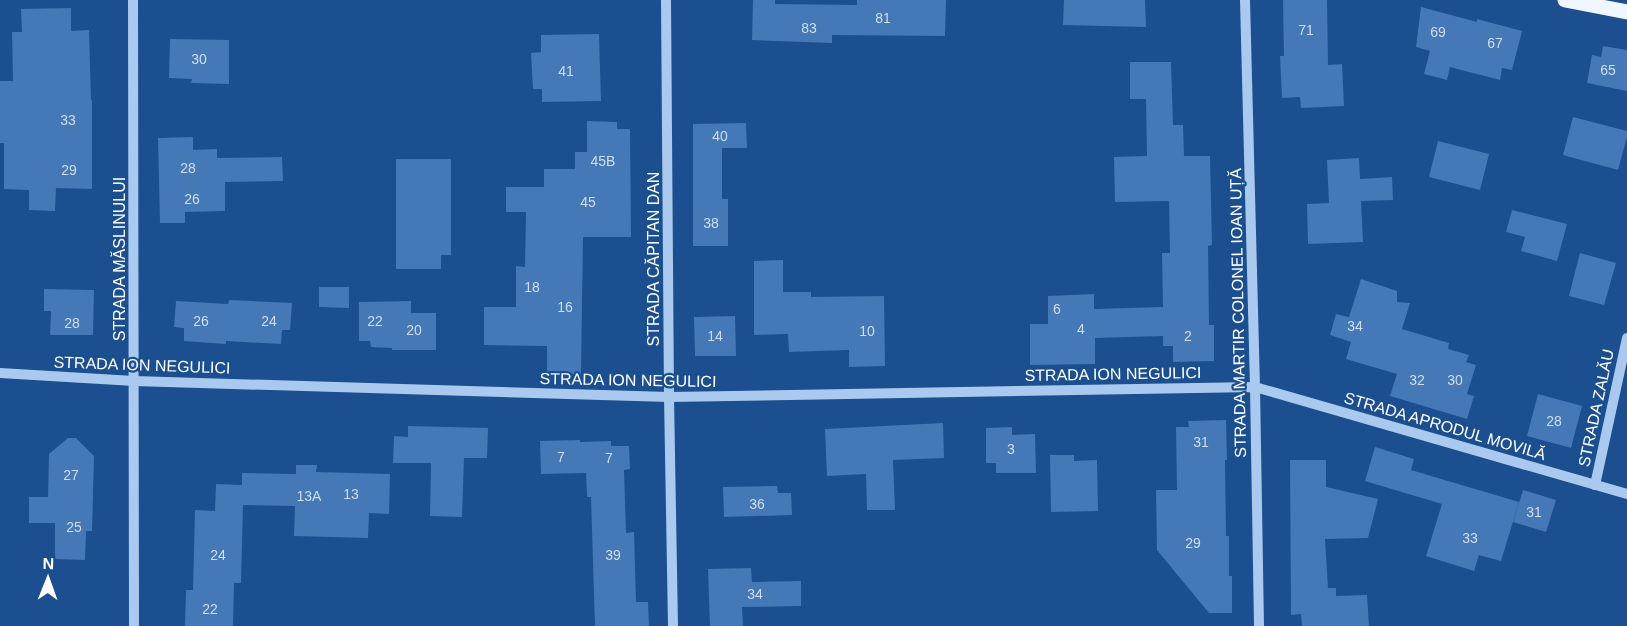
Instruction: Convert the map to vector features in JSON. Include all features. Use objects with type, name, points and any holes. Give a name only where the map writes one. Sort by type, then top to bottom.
[{"type":"main road","points":[[1565,0],[1627,12]]},
{"type":"street","name":"STRADA MĂSLINULUI","points":[[133,0],[134,626]]},
{"type":"street","name":"STRADA CĂPITAN DAN","points":[[666,0],[673,626]]},
{"type":"street","name":"STRADA MARTIR COLONEL IOAN UȚĂ","points":[[1245,0],[1259,626]]},
{"type":"street","name":"STRADA ZALĂU","points":[[1595,485],[1627,338]]},
{"type":"street","name":"STRADA ION NEGULICI","points":[[0,373],[134,381],[669,398],[1255,387]]},
{"type":"street","name":"STRADA APRODUL MOVILĂ","points":[[1255,387],[1627,494]]},
{"type":"building","points":[[753,0],[775,0],[775,4],[857,5],[857,0],[946,0],[945,36],[832,35],[832,43],[752,40]]},
{"type":"building","points":[[1064,0],[1145,0],[1146,27],[1063,25]]},
{"type":"building","points":[[1283,0],[1327,0],[1328,65],[1342,64],[1344,106],[1301,108],[1300,97],[1282,98],[1280,56],[1284,56]]},
{"type":"building","points":[[1421,7],[1522,31],[1512,70],[1502,68],[1500,80],[1450,67],[1447,80],[1424,74],[1430,51],[1416,47]]},
{"type":"building","points":[[71,8],[71,31],[89,30],[92,189],[56,188],[55,211],[29,210],[29,190],[4,189],[4,143],[0,143],[0,81],[13,81],[12,32],[22,32],[21,9]]},
{"type":"building","points":[[599,34],[601,101],[542,102],[542,89],[533,89],[531,53],[541,52],[541,35]]},
{"type":"building","points":[[170,39],[229,40],[229,84],[191,83],[192,79],[169,78]]},
{"type":"building","points":[[1603,46],[1627,50],[1627,91],[1587,83],[1592,55],[1601,57]]},
{"type":"building","points":[[1130,62],[1171,62],[1173,125],[1183,125],[1184,156],[1210,156],[1212,245],[1208,246],[1209,325],[1214,325],[1214,361],[1173,362],[1173,346],[1163,346],[1163,336],[1095,338],[1095,364],[1030,365],[1030,324],[1048,324],[1048,296],[1094,294],[1094,309],[1163,307],[1162,253],[1170,253],[1169,201],[1115,202],[1114,157],[1147,156],[1146,99],[1130,99]]},
{"type":"building","points":[[1573,117],[1627,131],[1618,170],[1563,155]]},
{"type":"building","points":[[587,121],[617,122],[617,129],[630,129],[631,237],[583,237],[581,374],[547,374],[547,346],[484,345],[484,307],[516,307],[516,266],[525,267],[526,212],[506,212],[506,187],[544,187],[544,169],[575,169],[575,152],[587,152]]},
{"type":"building","points":[[746,123],[747,148],[722,148],[722,199],[728,199],[728,246],[693,246],[693,124]]},
{"type":"building","points":[[193,137],[193,150],[217,149],[217,158],[282,157],[283,181],[225,182],[225,211],[185,212],[185,223],[160,223],[158,138]]},
{"type":"building","points":[[1438,141],[1489,154],[1480,190],[1429,177]]},
{"type":"building","points":[[1359,158],[1360,179],[1392,177],[1393,200],[1361,201],[1363,242],[1308,244],[1307,204],[1329,203],[1327,160]]},
{"type":"building","points":[[396,159],[451,159],[451,255],[441,255],[441,269],[396,269]]},
{"type":"building","points":[[1512,210],[1567,224],[1557,261],[1521,251],[1525,237],[1506,232]]},
{"type":"building","points":[[1580,253],[1616,263],[1604,305],[1569,296]]},
{"type":"building","points":[[783,260],[783,292],[811,292],[811,297],[884,296],[885,366],[849,367],[849,350],[789,352],[788,334],[754,335],[754,261]]},
{"type":"building","points":[[1361,279],[1397,291],[1397,302],[1410,303],[1402,329],[1449,343],[1448,349],[1469,355],[1466,362],[1476,365],[1467,394],[1474,396],[1467,419],[1390,396],[1397,374],[1346,359],[1351,342],[1330,335],[1336,314],[1349,317]]},
{"type":"building","points":[[319,287],[349,287],[349,308],[319,307]]},
{"type":"building","points":[[44,289],[94,290],[93,335],[50,335],[51,311],[44,311]]},
{"type":"building","points":[[229,300],[292,303],[290,330],[282,330],[281,344],[184,341],[184,328],[174,327],[176,301],[228,304]]},
{"type":"building","points":[[411,301],[411,313],[436,313],[436,350],[392,350],[392,348],[371,347],[370,341],[359,341],[359,302]]},
{"type":"building","points":[[735,316],[736,356],[695,356],[694,317]]},
{"type":"building","points":[[1538,394],[1582,406],[1571,448],[1527,436]]},
{"type":"building","points":[[1226,420],[1226,536],[1229,536],[1232,613],[1209,613],[1157,550],[1156,490],[1177,490],[1176,427],[1189,427],[1188,421]]},
{"type":"building","points":[[943,423],[944,458],[893,460],[895,510],[867,510],[866,474],[827,476],[825,429]]},
{"type":"building","points":[[408,426],[488,428],[487,458],[464,458],[462,517],[430,516],[431,463],[393,463],[394,436],[408,437]]},
{"type":"building","points":[[1012,427],[1012,435],[1035,434],[1036,473],[996,473],[996,463],[986,463],[986,428]]},
{"type":"building","points":[[68,438],[76,438],[94,456],[92,531],[86,531],[85,560],[55,559],[55,523],[29,523],[29,497],[48,497],[49,454]]},
{"type":"building","points":[[580,440],[580,442],[611,441],[611,446],[629,446],[630,469],[624,470],[626,533],[634,532],[636,602],[648,602],[649,626],[595,626],[591,497],[587,497],[586,473],[541,474],[540,441]]},
{"type":"building","points":[[1375,447],[1414,459],[1411,470],[1519,502],[1501,561],[1479,555],[1474,571],[1426,556],[1442,504],[1365,481]]},
{"type":"building","points":[[1050,455],[1074,455],[1074,461],[1097,460],[1098,511],[1051,512]]},
{"type":"building","points":[[1290,460],[1326,460],[1326,487],[1378,499],[1368,538],[1325,539],[1328,588],[1336,588],[1336,596],[1367,595],[1369,626],[1302,626],[1301,614],[1291,615]]},
{"type":"building","points":[[296,465],[317,465],[316,472],[390,474],[389,514],[369,513],[368,538],[294,536],[295,506],[243,505],[241,583],[234,583],[233,626],[185,626],[186,590],[193,590],[195,510],[215,511],[216,484],[242,485],[242,473],[296,474]]},
{"type":"building","points":[[777,486],[778,493],[791,493],[792,515],[724,517],[723,487]]},
{"type":"building","points":[[1523,490],[1556,500],[1546,532],[1513,522]]},
{"type":"building","points":[[751,568],[752,582],[801,581],[801,606],[742,607],[743,626],[710,626],[708,569]]}]
